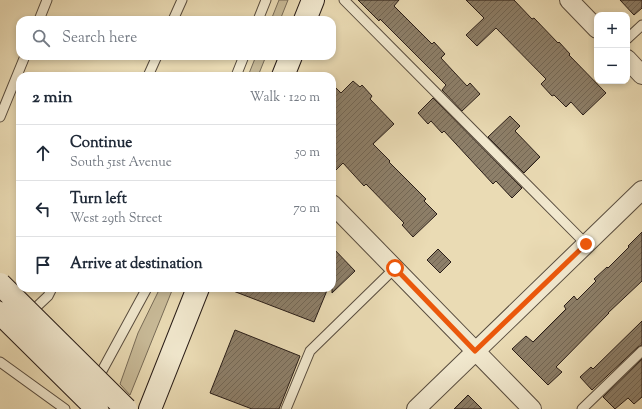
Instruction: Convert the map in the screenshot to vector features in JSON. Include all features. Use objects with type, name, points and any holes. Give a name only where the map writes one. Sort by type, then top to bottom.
[{"type":"main road","points":[[307,16],[313,0]]},
{"type":"main road","points":[[285,72],[289,60]]},
{"type":"main road","points":[[0,284],[126,409]]},
{"type":"main road","points":[[154,406],[197,292]]},
{"type":"main road","points":[[3,320],[97,409]]},
{"type":"street","points":[[569,0],[594,26]]},
{"type":"street","points":[[630,62],[642,75]]},
{"type":"street","points":[[416,409],[642,190]]},
{"type":"street","points":[[336,208],[532,409]]},
{"type":"lane","points":[[41,16],[48,0]]},
{"type":"lane","points":[[175,16],[182,0]]},
{"type":"lane","points":[[260,16],[266,0]]},
{"type":"lane","points":[[344,0],[586,244]]},
{"type":"lane","points":[[630,36],[642,25]]},
{"type":"lane","points":[[18,72],[23,60]]},
{"type":"lane","points":[[150,72],[155,60]]},
{"type":"lane","points":[[238,72],[242,60]]},
{"type":"lane","points":[[0,117],[16,78]]},
{"type":"lane","points":[[286,409],[310,351],[395,268]]},
{"type":"lane","points":[[3,320],[16,326],[48,296],[50,292]]},
{"type":"lane","points":[[82,409],[110,354],[146,292]]},
{"type":"lane","points":[[582,409],[642,351]]},
{"type":"lane","points":[[0,362],[65,409]]},
{"type":"shaded area","points":[[279,0],[288,0],[282,16],[273,16]]},
{"type":"shaded area","points":[[254,60],[264,60],[260,72],[250,72]]},
{"type":"shaded area","points":[[158,292],[171,292],[130,395],[120,384],[138,333]]},
{"type":"building","points":[[358,0],[399,0],[394,6],[432,44],[434,42],[445,54],[441,58],[467,86],[470,83],[480,94],[462,111],[442,90],[446,85],[380,19],[379,21]]},
{"type":"building","points":[[466,0],[514,0],[532,19],[534,18],[558,43],[559,42],[570,54],[569,55],[594,81],[594,84],[597,84],[606,93],[583,115],[571,102],[566,107],[554,95],[552,96],[541,84],[546,79],[496,28],[477,46],[466,35],[484,18]]},
{"type":"building","points":[[620,0],[642,0],[642,8],[634,15]]},
{"type":"building","points":[[353,81],[360,87],[362,85],[372,96],[370,99],[394,124],[373,144],[426,199],[424,201],[437,214],[413,237],[402,225],[404,223],[366,184],[364,186],[343,163],[336,170],[336,88],[341,93]]},
{"type":"building","points":[[433,98],[522,188],[512,198],[496,181],[493,184],[444,131],[442,133],[431,121],[428,124],[418,113]]},
{"type":"building","points":[[510,116],[520,126],[515,131],[540,157],[524,173],[488,137]]},
{"type":"building","points":[[642,232],[642,281],[608,313],[556,367],[562,372],[548,385],[512,349],[526,336],[533,342],[566,309],[564,306],[574,296],[577,300],[596,281],[594,279],[607,267],[608,268]]},
{"type":"building","points":[[438,249],[451,262],[440,273],[427,260]]},
{"type":"building","points":[[336,251],[355,271],[336,289]]},
{"type":"building","points":[[236,292],[326,292],[314,322]]},
{"type":"building","points":[[642,321],[642,345],[592,390],[580,377],[591,367],[593,369]]},
{"type":"building","points":[[235,330],[300,356],[279,409],[252,409],[210,393]]},
{"type":"building","points":[[642,359],[642,397],[634,404],[628,398],[615,409],[603,397]]},
{"type":"building","points":[[468,395],[482,409],[454,409]]},
{"type":"route","points":[[395,268],[475,351],[586,244]]}]
